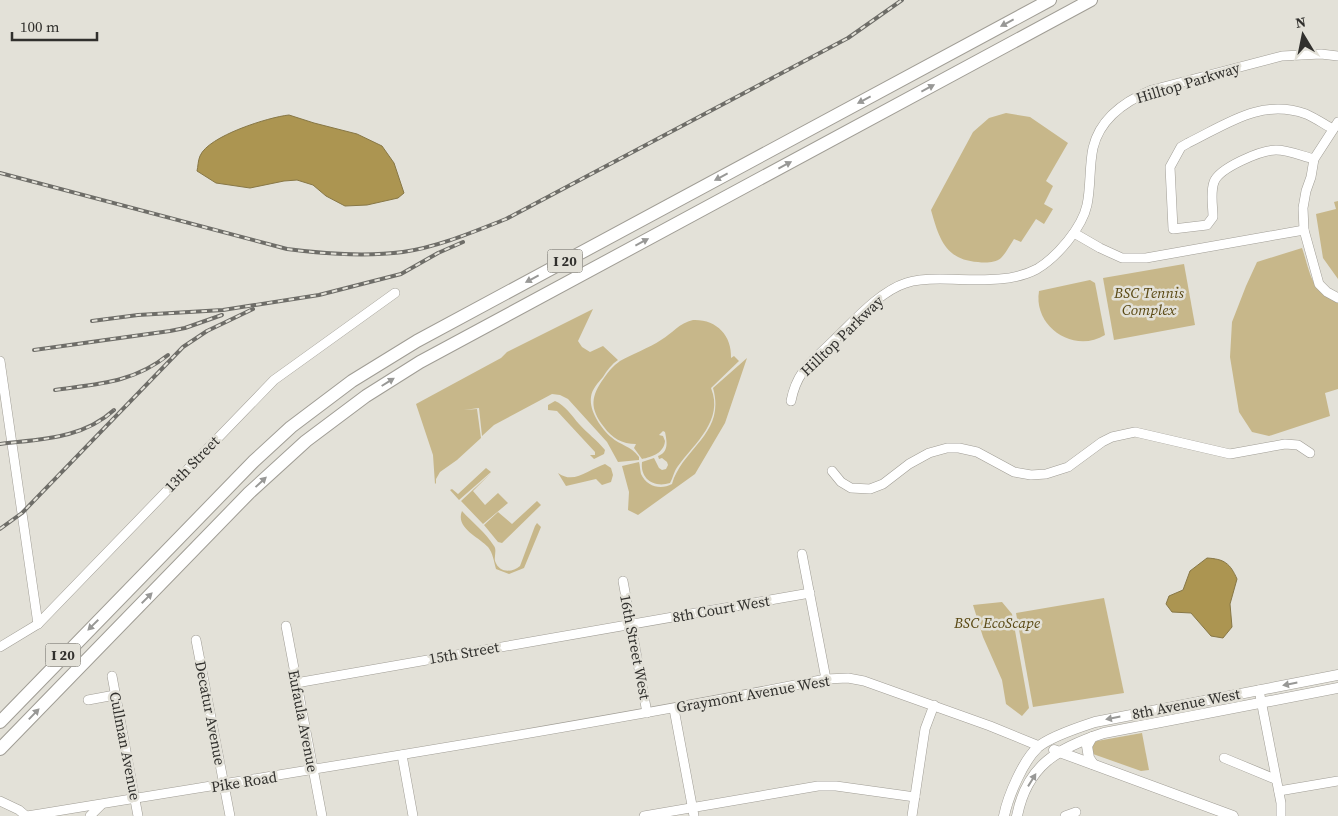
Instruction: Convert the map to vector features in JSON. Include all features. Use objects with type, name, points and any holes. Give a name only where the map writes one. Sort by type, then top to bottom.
[{"type":"highway","name":"I 20","points":[[0,722],[254,461],[292,427],[352,381],[416,341],[1050,0]]},
{"type":"highway","name":"I 20","points":[[0,749],[249,493],[306,440],[366,396],[420,362],[1091,0]]},
{"type":"main road","name":"8th Avenue West","points":[[1039,746],[1066,732],[1095,722],[1338,675]]},
{"type":"main road","name":"8th Avenue West","points":[[1017,816],[1025,790],[1047,759],[1058,751],[1092,737],[1104,733],[1338,688]]},
{"type":"main road","points":[[1092,737],[1088,742],[1087,751],[1093,764]]},
{"type":"main road","name":"Graymont Avenue West","points":[[1039,746],[1058,751],[1233,816]]},
{"type":"main road","points":[[1004,816],[1013,786],[1039,746]]},
{"type":"street","name":"Hilltop Parkway","points":[[791,401],[794,386],[802,371],[867,309],[894,288],[907,282],[925,280],[1002,279],[1024,275],[1038,268],[1058,252],[1074,233],[1087,206],[1093,148],[1098,133],[1109,116],[1122,105],[1152,90],[1282,56],[1321,54],[1335,57]]},
{"type":"street","points":[[1314,159],[1277,150],[1266,151],[1226,169],[1215,179],[1212,190],[1214,217],[1208,225],[1172,229],[1170,167],[1181,147],[1250,112],[1269,108],[1289,109],[1336,126],[1314,159],[1303,208],[1304,230],[1319,284],[1327,292],[1338,298]]},
{"type":"street","points":[[1074,233],[1122,258],[1146,258],[1304,230]]},
{"type":"street","name":"13th Street","points":[[0,648],[38,624],[274,380],[395,293]]},
{"type":"street","points":[[0,361],[38,624]]},
{"type":"street","points":[[832,472],[841,482],[851,488],[870,489],[883,484],[909,464],[929,453],[947,448],[959,448],[977,452],[1014,472],[1031,475],[1046,474],[1068,468],[1112,436],[1135,432],[1230,454],[1285,444],[1298,445],[1310,453]]},
{"type":"street","points":[[802,554],[826,679]]},
{"type":"street","name":"16th Street West","points":[[623,581],[647,713]]},
{"type":"street","name":"8th Court West","points":[[631,624],[810,593]]},
{"type":"street","name":"15th Street","points":[[296,683],[631,624]]},
{"type":"street","name":"Eufaula Avenue","points":[[286,626],[322,816]]},
{"type":"street","name":"Decatur Avenue","points":[[196,640],[230,816]]},
{"type":"street","name":"Cullman Avenue","points":[[112,676],[138,816]]},
{"type":"street","name":"Graymont Avenue West","points":[[402,755],[647,713],[826,679],[848,678],[864,681],[934,705],[1039,746]]},
{"type":"street","points":[[1259,690],[1281,803],[1281,816]]},
{"type":"street","points":[[88,700],[115,695]]},
{"type":"street","points":[[912,816],[925,729],[934,705]]},
{"type":"street","points":[[674,708],[693,812]]},
{"type":"street","points":[[402,755],[413,816]]},
{"type":"street","name":"Pike Road","points":[[26,816],[135,800],[402,755]]},
{"type":"street","points":[[1224,758],[1275,779]]},
{"type":"street","points":[[1279,792],[1338,781]]},
{"type":"street","points":[[644,816],[693,812],[818,786],[836,786],[915,797]]},
{"type":"street","points":[[0,801],[19,810],[26,816]]},
{"type":"street","points":[[90,816],[101,805]]},
{"type":"street","points":[[1065,816],[1076,812]]},
{"type":"green space","points":[[1006,113],[1030,117],[1068,143],[1046,181],[1053,186],[1044,204],[1053,209],[1044,224],[1036,219],[1021,242],[1014,239],[999,260],[981,262],[967,260],[958,257],[945,246],[937,230],[931,210],[973,132],[989,118]]},
{"type":"green space","points":[[1338,201],[1338,279],[1323,258],[1316,214],[1336,209],[1334,202]]},
{"type":"green space","points":[[1302,248],[1310,274],[1317,287],[1329,297],[1338,301],[1338,389],[1325,393],[1330,416],[1269,436],[1252,432],[1239,412],[1230,357],[1232,322],[1257,262]]},
{"type":"green space","name":"BSC Tennis Complex","points":[[1184,264],[1195,325],[1114,340],[1103,278]]},
{"type":"green space","points":[[1090,280],[1095,283],[1105,335],[1093,340],[1081,341],[1069,339],[1058,334],[1042,316],[1039,304],[1039,291]]},
{"type":"green space","points":[[593,309],[578,341],[582,347],[590,352],[603,346],[618,360],[610,367],[594,389],[591,397],[592,408],[596,419],[607,433],[632,450],[639,457],[639,460],[618,462],[607,442],[568,399],[552,394],[494,425],[482,436],[479,408],[464,410],[477,409],[481,438],[457,460],[440,472],[435,484],[433,455],[416,404],[501,358],[507,352]]},
{"type":"green space","points":[[688,321],[709,322],[721,330],[729,342],[731,358],[734,356],[739,361],[711,388],[714,410],[711,421],[677,468],[670,483],[654,483],[649,481],[643,473],[642,462],[654,458],[659,468],[662,470],[666,469],[667,462],[662,458],[659,459],[658,456],[666,449],[665,432],[663,431],[659,435],[663,436],[665,441],[662,449],[653,456],[642,459],[634,448],[636,444],[618,440],[604,427],[594,408],[594,396],[604,378],[618,363],[656,343]]},
{"type":"green space","points":[[747,358],[725,423],[695,474],[638,515],[628,510],[629,492],[622,466],[639,462],[641,474],[647,482],[659,487],[672,484],[677,471],[709,429],[714,417],[713,388]]},
{"type":"green space","points":[[555,401],[565,408],[602,446],[605,450],[604,454],[594,459],[590,455],[595,455],[595,452],[557,411],[548,410],[548,405]]},
{"type":"green space","points":[[605,464],[611,468],[613,475],[611,482],[602,485],[596,479],[566,486],[558,473],[564,476],[576,477]]},
{"type":"green space","points":[[486,468],[491,472],[459,500],[450,490],[452,489],[458,494]]},
{"type":"green space","points":[[491,473],[473,491],[485,505],[498,493],[508,503],[483,524],[461,501]]},
{"type":"green space","points":[[537,501],[541,505],[502,543],[498,542],[484,525],[498,512],[512,524]]},
{"type":"green space","points":[[462,511],[491,541],[495,548],[495,561],[497,565],[506,571],[520,566],[537,523],[541,527],[524,568],[509,574],[496,569],[488,547],[469,532],[462,522]]},
{"type":"green space","points":[[1104,598],[1124,693],[1033,707],[1016,613]]},
{"type":"green space","name":"BSC EcoScape","points":[[1002,602],[1012,614],[1029,708],[1022,716],[1006,704],[1002,680],[983,637],[973,605]]},
{"type":"green space","points":[[1142,733],[1149,770],[1141,771],[1093,754],[1092,744],[1097,741]]},
{"type":"shaded area","points":[[289,115],[357,134],[382,146],[394,163],[404,193],[398,198],[367,205],[345,206],[326,196],[313,185],[297,180],[250,188],[216,183],[197,171],[200,156],[214,141],[268,119]]},
{"type":"shaded area","points":[[1207,558],[1218,559],[1226,563],[1232,569],[1237,579],[1230,604],[1232,627],[1223,638],[1211,636],[1191,613],[1172,612],[1166,604],[1169,596],[1183,590],[1190,571]]},
{"type":"railway","points":[[0,173],[287,249],[359,255],[388,254],[416,250],[506,219],[848,38],[902,0]]},
{"type":"railway","points":[[92,321],[138,315],[223,310],[319,295],[401,274],[438,253],[463,242]]},
{"type":"railway","points":[[0,529],[22,513],[183,347],[207,331],[253,309]]},
{"type":"railway","points":[[34,350],[170,331],[185,328],[222,315]]},
{"type":"railway","points":[[55,390],[100,384],[128,377],[155,364],[168,355]]},
{"type":"railway","points":[[0,444],[46,439],[75,432],[102,420],[114,410]]}]
